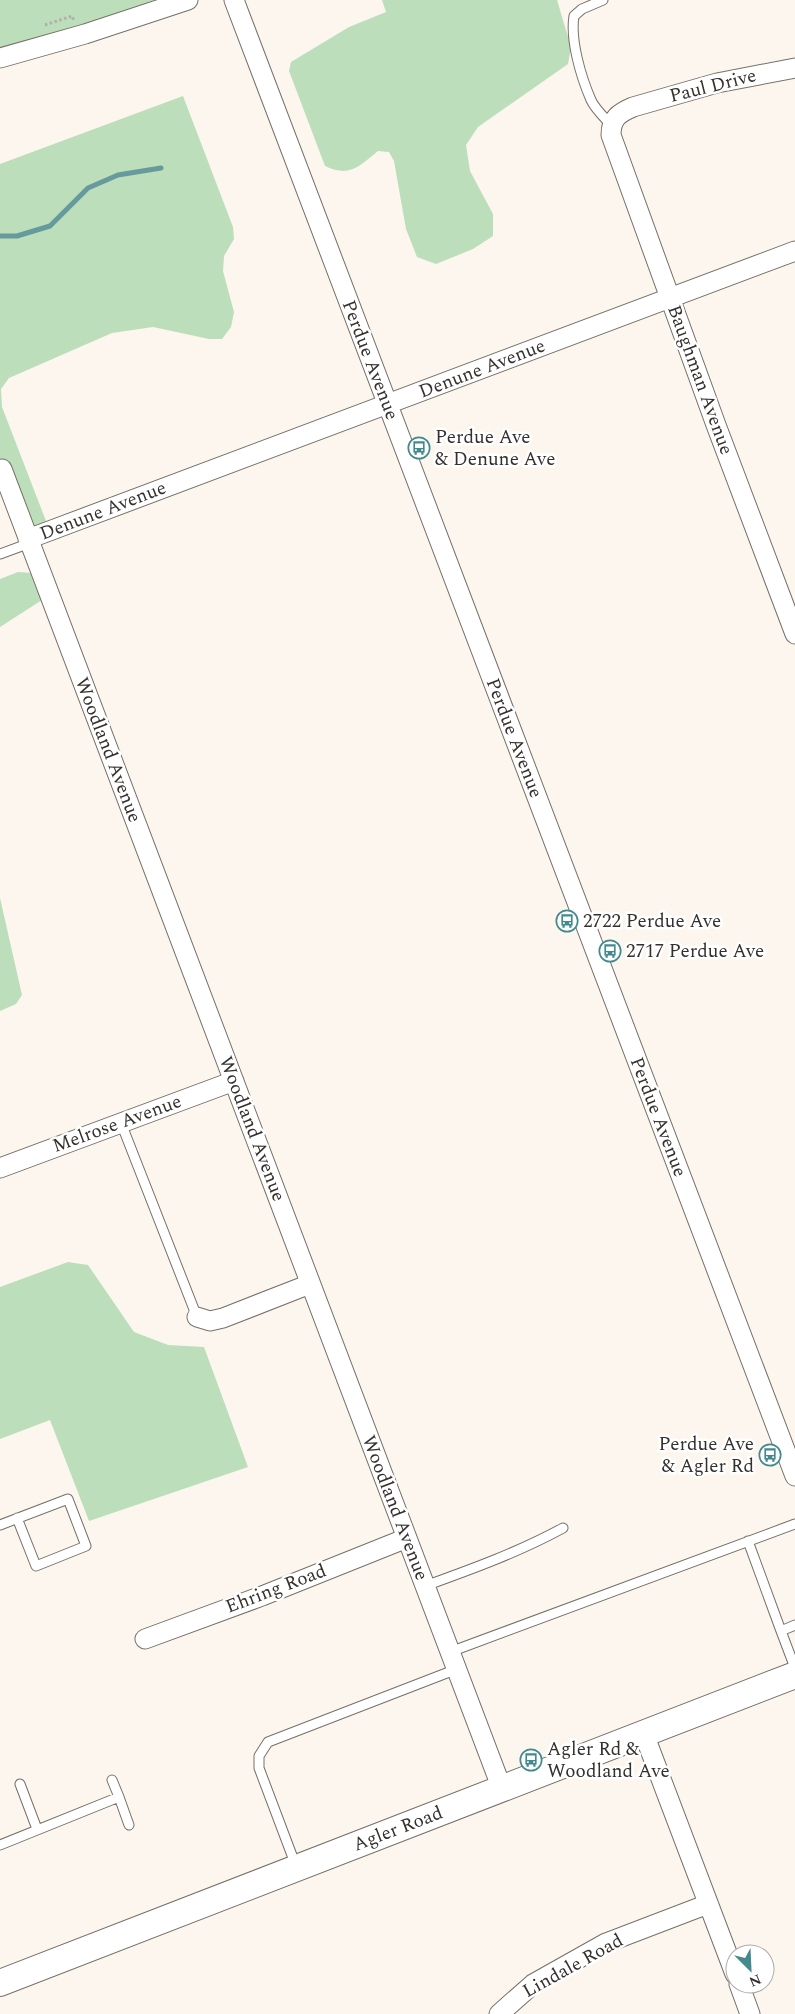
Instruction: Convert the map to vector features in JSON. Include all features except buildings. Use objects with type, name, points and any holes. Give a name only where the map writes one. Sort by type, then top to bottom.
[{"type":"main road","name":"Agler Road","points":[[0,1983],[795,1675]]},
{"type":"street","points":[[0,58],[85,34],[188,0]]},
{"type":"street","name":"Perdue Avenue","points":[[234,0],[795,1476]]},
{"type":"street","name":"Paul Drive","points":[[611,125],[620,113],[632,107],[716,83],[795,68]]},
{"type":"street","name":"Baughman Avenue","points":[[611,125],[611,135],[719,434],[795,634]]},
{"type":"street","name":"Denune Avenue","points":[[29,541],[795,251]]},
{"type":"street","name":"Woodland Avenue","points":[[2,469],[502,1789]]},
{"type":"street","name":"Melrose Avenue","points":[[0,1168],[234,1081]]},
{"type":"street","points":[[197,1317],[210,1321],[223,1318],[310,1284]]},
{"type":"street","name":"Ehring Road","points":[[144,1639],[262,1596],[407,1538]]},
{"type":"street","points":[[644,1734],[725,1948]]},
{"type":"street","name":"Lindale Road","points":[[499,2014],[521,2006],[533,1984],[606,1943],[708,1904]]},
{"type":"street","points":[[743,1994],[750,2014]]},
{"type":"lane","name":"Baughman Avenue","points":[[603,0],[582,9],[574,16],[572,30],[581,69],[592,102],[611,125]]},
{"type":"lane","points":[[0,554],[29,541]]},
{"type":"lane","points":[[121,1123],[197,1317]]},
{"type":"lane","points":[[0,1525],[17,1518],[68,1499],[86,1546],[36,1566],[17,1518]]},
{"type":"lane","points":[[297,1868],[259,1768],[259,1756],[268,1742],[453,1660],[748,1541],[795,1524]]},
{"type":"lane","points":[[425,1586],[536,1543],[563,1528]]},
{"type":"lane","points":[[748,1541],[795,1668]]},
{"type":"lane","points":[[781,1631],[795,1626]]},
{"type":"lane","points":[[112,1780],[129,1825]]},
{"type":"lane","points":[[20,1784],[37,1829]]},
{"type":"lane","points":[[0,1844],[118,1797]]},
{"type":"green space","points":[[0,0],[154,0],[99,23],[0,54]]},
{"type":"green space","points":[[382,0],[557,0],[571,47],[568,64],[478,127],[466,145],[470,171],[493,214],[493,236],[473,249],[436,264],[417,257],[406,229],[394,161],[389,152],[378,151],[354,169],[341,171],[325,166],[289,71],[291,62],[349,27],[386,12]]},
{"type":"green space","points":[[183,96],[233,227],[234,239],[224,256],[223,271],[234,312],[231,327],[222,339],[209,339],[153,327],[112,333],[9,378],[1,389],[2,407],[46,521],[35,529],[0,475],[0,164]]},
{"type":"green space","points":[[18,572],[33,573],[42,600],[0,627],[0,579]]},
{"type":"green space","points":[[0,898],[22,995],[16,1004],[0,1011]]},
{"type":"green space","points":[[68,1262],[88,1265],[134,1332],[168,1345],[204,1347],[248,1467],[89,1521],[50,1420],[0,1439],[0,1287]]},
{"type":"waterway","points":[[0,236],[17,236],[50,226],[88,188],[118,175],[161,168]]},
{"type":"place","name":"Perdue Ave & Denune Ave","points":[[419,448]]},
{"type":"place","name":"2722 Perdue Ave","points":[[567,921]]},
{"type":"place","name":"2717 Perdue Ave","points":[[610,951]]},
{"type":"place","name":"Perdue Ave & Agler Rd","points":[[770,1455]]},
{"type":"place","name":"Agler Rd & Woodland Ave","points":[[531,1760]]}]
